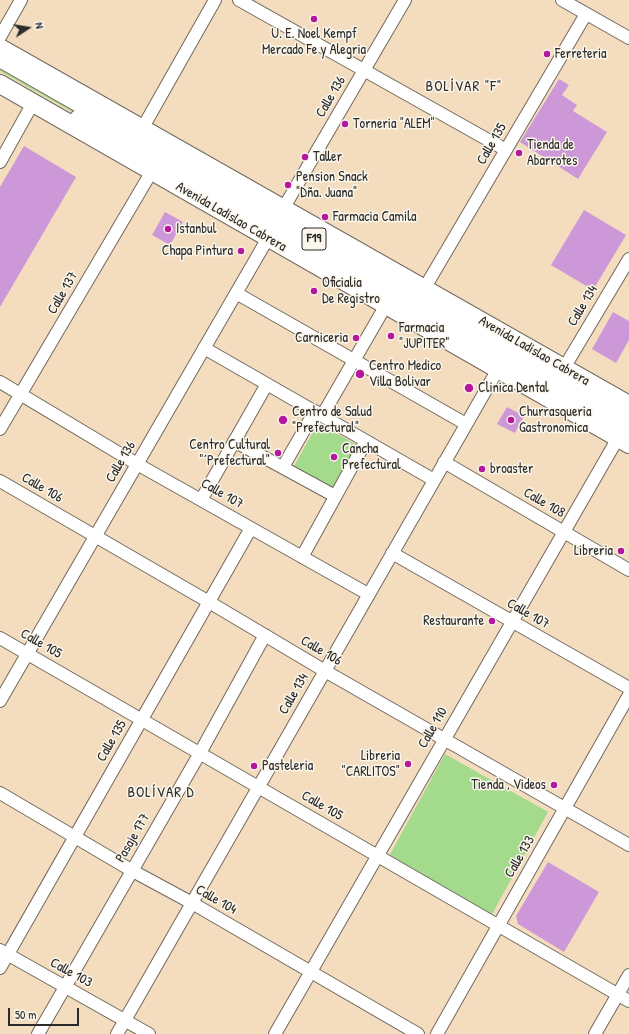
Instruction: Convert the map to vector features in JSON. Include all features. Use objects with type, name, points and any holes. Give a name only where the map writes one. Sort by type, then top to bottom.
[{"type":"highway","name":"Avenida Ladislao Cabrera","points":[[0,48],[629,405]]},
{"type":"highway","name":"Avenida Ladislao Cabrera","points":[[0,84],[498,369],[625,438]]},
{"type":"main road","name":"Avenida Ladislao Cabrera","points":[[0,59],[629,418]]},
{"type":"main road","name":"Avenida Ladislao Cabrera","points":[[0,74],[625,438]]},
{"type":"street","points":[[0,37],[21,0]]},
{"type":"street","points":[[142,128],[215,0]]},
{"type":"street","points":[[239,0],[506,150]]},
{"type":"street","name":"Calle 136","points":[[283,209],[405,0]]},
{"type":"street","points":[[562,0],[629,38]]},
{"type":"street","name":"Calle 135","points":[[424,289],[586,14]]},
{"type":"street","points":[[0,162],[33,104]]},
{"type":"street","name":"Calle 137","points":[[0,429],[152,171]]},
{"type":"street","name":"Calle 136","points":[[0,701],[268,238]]},
{"type":"street","name":"Calle 134","points":[[564,368],[629,259]]},
{"type":"street","points":[[236,293],[466,424]]},
{"type":"street","points":[[283,467],[354,361],[386,305]]},
{"type":"street","points":[[204,348],[434,480]]},
{"type":"street","name":"Calle 134","points":[[117,1034],[498,369]]},
{"type":"street","name":"Calle 107","points":[[0,382],[138,464],[368,594]]},
{"type":"street","points":[[201,500],[267,384]]},
{"type":"street","name":"Calle 110","points":[[275,1034],[564,532],[625,438]]},
{"type":"street","points":[[234,441],[335,496]]},
{"type":"street","points":[[302,557],[366,441]]},
{"type":"street","name":"Calle 108","points":[[444,462],[629,570]]},
{"type":"street","name":"Calle 106","points":[[0,481],[325,671],[629,845]]},
{"type":"street","name":"Calle 135","points":[[0,968],[4,952],[75,836],[251,528]]},
{"type":"street","name":"Calle 107","points":[[392,553],[629,688]]},
{"type":"street","name":"Pasaje 177","points":[[38,1034],[131,870],[200,753],[265,635]]},
{"type":"street","name":"Calle 105","points":[[0,638],[629,1000]]},
{"type":"street","name":"Calle 133","points":[[437,1034],[629,696]]},
{"type":"street","name":"Calle 104","points":[[0,793],[131,870],[192,903],[418,1034]]},
{"type":"street","name":"Calle 103","points":[[4,952],[149,1034]]},
{"type":"street","points":[[595,1034],[629,975]]},
{"type":"green space","points":[[0,64],[122,140],[0,71]]},
{"type":"green space","points":[[318,423],[359,446],[334,491],[293,468]]},
{"type":"green space","points":[[445,754],[548,812],[491,916],[388,858]]},
{"type":"building","points":[[559,79],[569,85],[562,95],[577,105],[573,111],[607,132],[578,179],[520,142]]},
{"type":"building","points":[[24,146],[76,177],[0,307],[0,187]]},
{"type":"building","points":[[584,210],[626,235],[593,290],[551,265]]},
{"type":"building","name":"Istanbul","points":[[165,212],[183,222],[170,245],[152,235]]},
{"type":"building","points":[[613,312],[629,321],[629,340],[616,363],[592,349]]},
{"type":"building","name":"Churrasqueria Gastronomica","points":[[507,407],[524,416],[515,433],[497,424]]},
{"type":"building","points":[[548,862],[599,892],[564,952],[518,924],[516,916]]},
{"type":"place","name":"U. E. Noel Kempf Mercado Fe y Alegria","points":[[314,19]]},
{"type":"place","name":"Ferreteria","points":[[547,54]]},
{"type":"place","name":"Torneria \"ALEM\"","points":[[345,124]]},
{"type":"place","name":"Tienda de Abarrotes","points":[[519,153]]},
{"type":"place","name":"Taller","points":[[305,157]]},
{"type":"place","name":"Pension Snack \"Dña. Juana\"","points":[[288,185]]},
{"type":"place","name":"Farmacia Camila","points":[[325,217]]},
{"type":"place","name":"Istanbul","points":[[168,229]]},
{"type":"place","name":"Chapa Pintura","points":[[241,251]]},
{"type":"place","name":"Oficialia De Registro","points":[[314,291]]},
{"type":"place","name":"Farmacia \"JUPITER\"","points":[[391,336]]},
{"type":"place","name":"Carniceria","points":[[356,338]]},
{"type":"place","name":"Centro Medico Villa Bolivar","points":[[360,374]]},
{"type":"place","name":"Clinica Dental","points":[[469,388]]},
{"type":"place","name":"Centro de Salud \"Prefectural\"","points":[[283,420]]},
{"type":"place","name":"Churrasqueria Gastronomica","points":[[511,420]]},
{"type":"place","name":"Centro Cultural \"´Prefectural\"","points":[[278,453]]},
{"type":"place","name":"Cancha Prefectural","points":[[334,457]]},
{"type":"place","name":"broaster","points":[[482,469]]},
{"type":"place","name":"Libreria","points":[[621,551]]},
{"type":"place","name":"Restaurante","points":[[492,621]]},
{"type":"place","name":"Libreria \"CARLITOS\"","points":[[408,764]]},
{"type":"place","name":"Pasteleria","points":[[254,766]]},
{"type":"place","name":"Tienda , Videos","points":[[554,785]]},
{"type":"district","name":"BOLÍVAR \"F\"","points":[[464,87]]},
{"type":"district","name":"BOLÍVAR D","points":[[161,793]]}]
